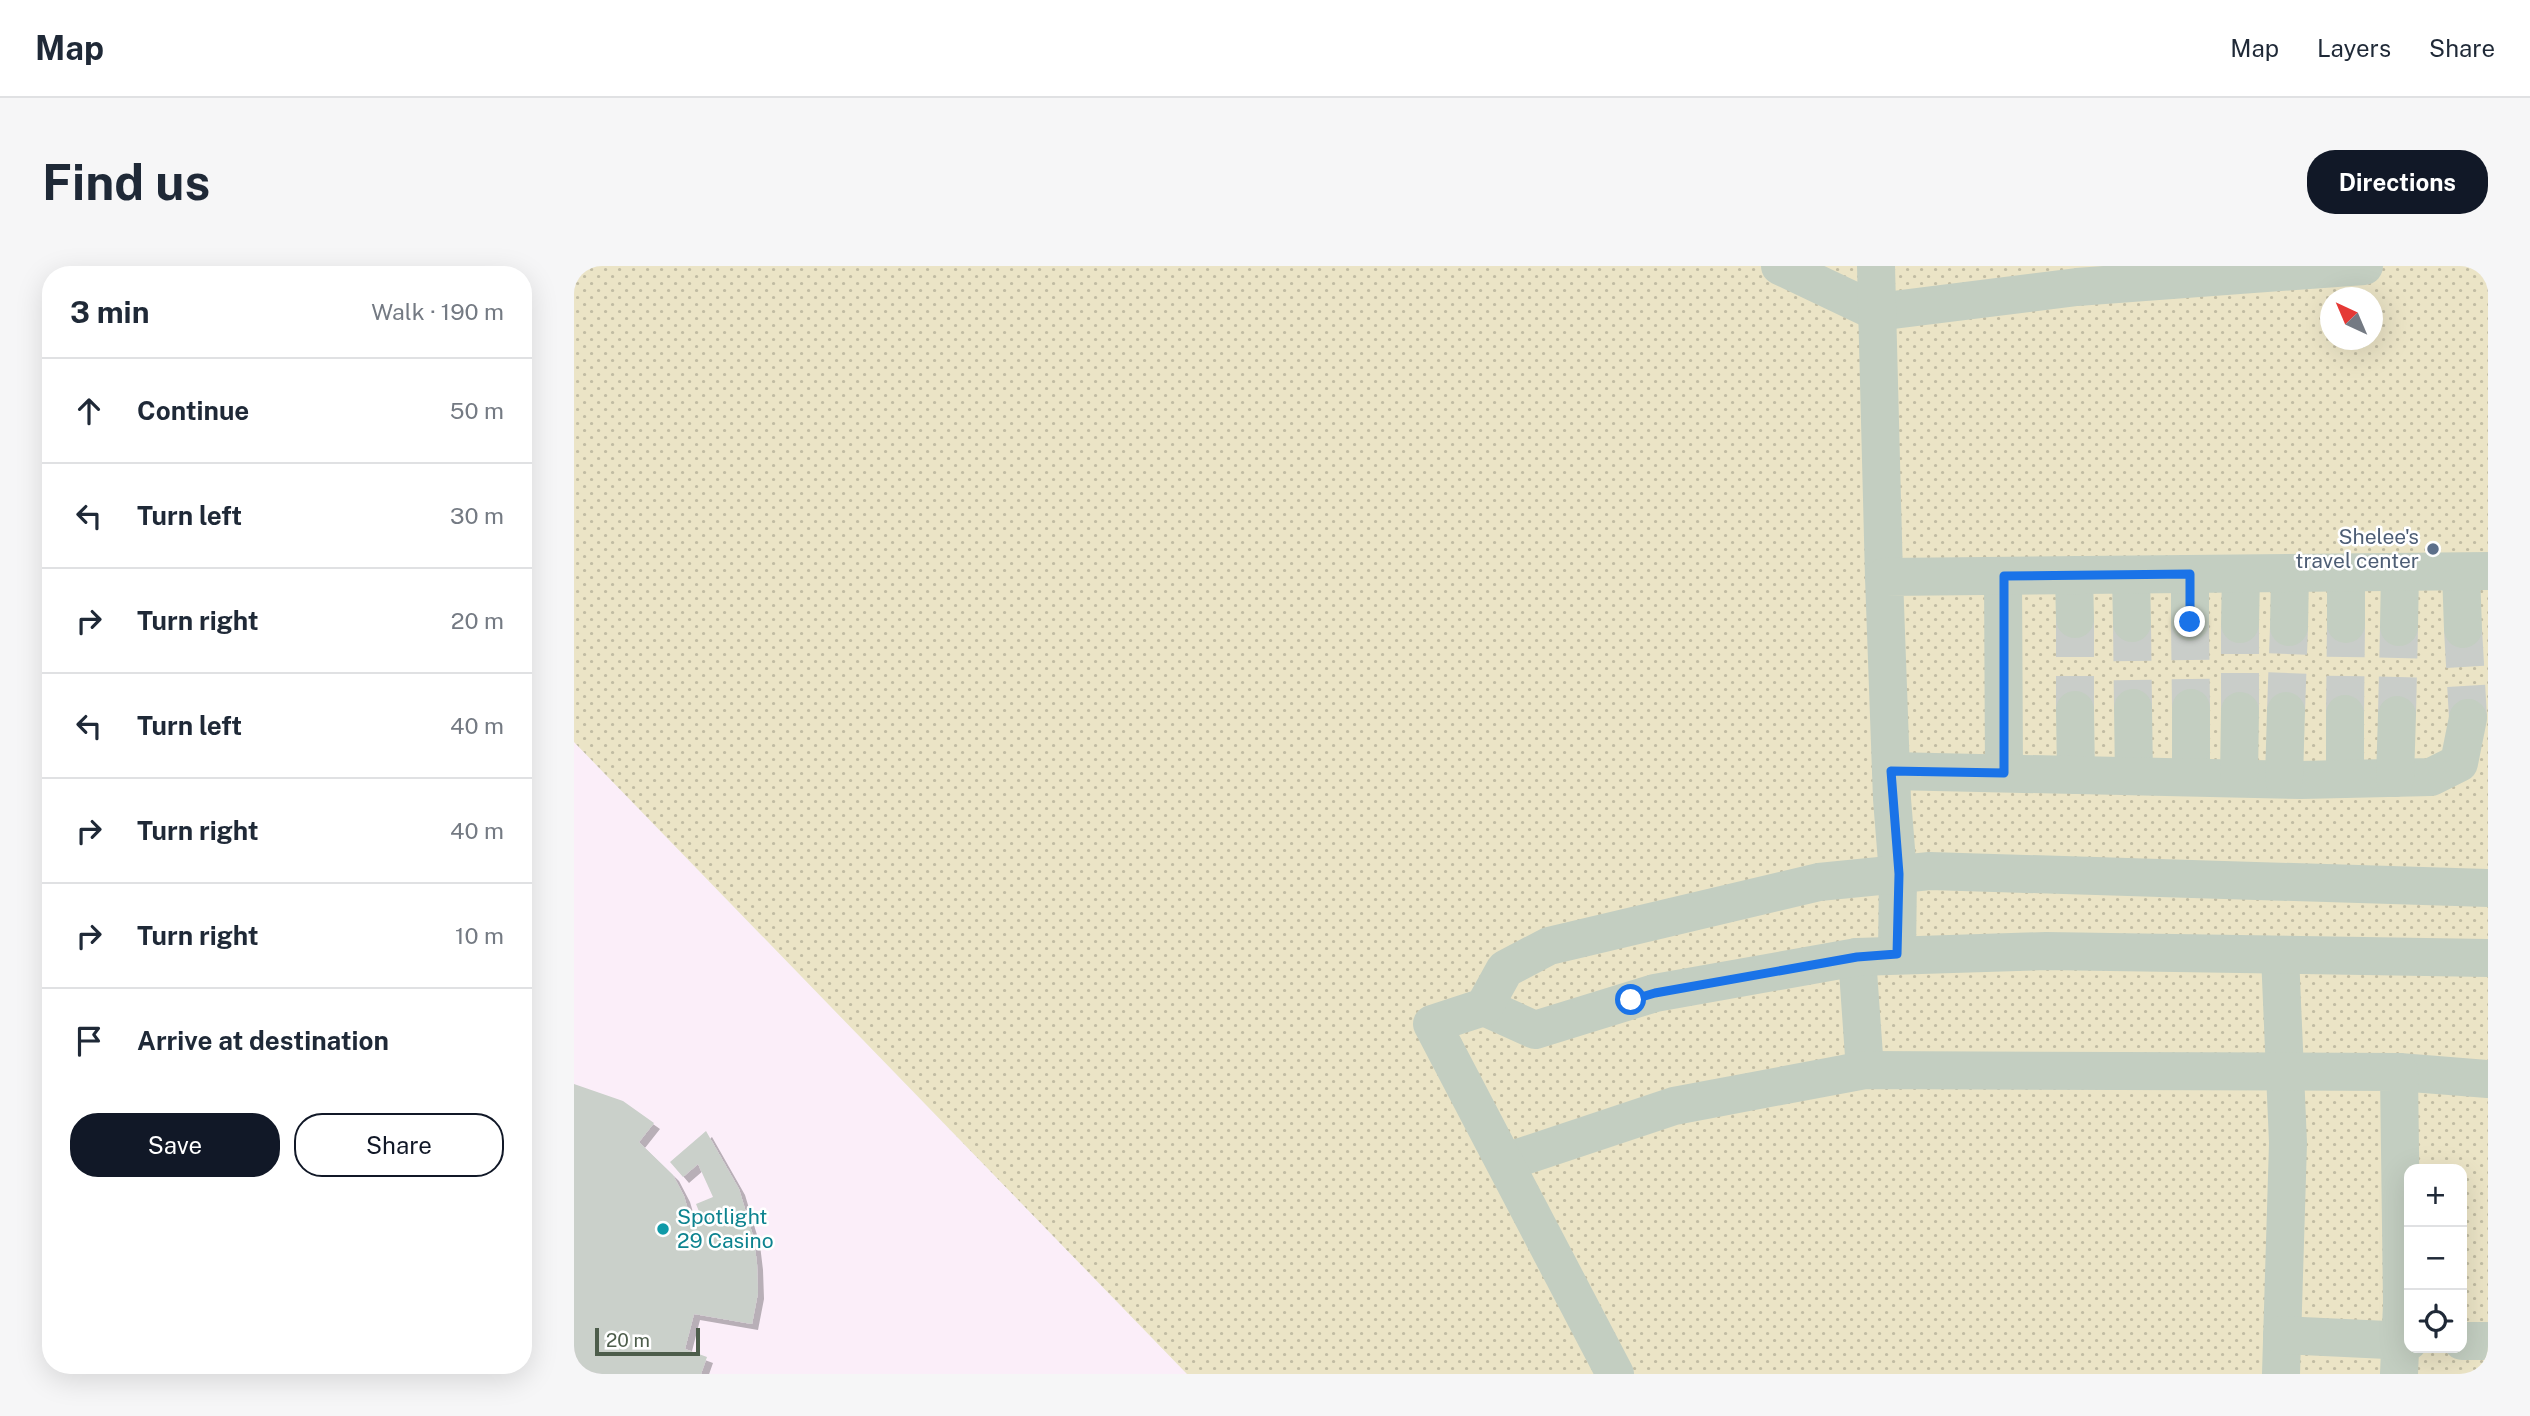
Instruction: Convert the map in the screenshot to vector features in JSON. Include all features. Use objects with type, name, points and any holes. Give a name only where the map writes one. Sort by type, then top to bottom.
[{"type":"lane","points":[[1876,266],[1891,771],[1899,874],[1897,954]]},
{"type":"lane","points":[[1796,271],[1877,312],[2077,287],[2364,266]]},
{"type":"lane","points":[[2399,627],[2400,572]]},
{"type":"lane","points":[[1884,577],[2474,572],[2463,629]]},
{"type":"lane","points":[[2289,627],[2291,573]]},
{"type":"lane","points":[[2346,573],[2346,624]]},
{"type":"lane","points":[[2190,574],[2190,622]]},
{"type":"lane","points":[[2240,624],[2241,574]]},
{"type":"lane","points":[[2074,575],[2075,619]]},
{"type":"lane","points":[[2131,575],[2132,623]]},
{"type":"lane","points":[[2004,576],[2004,773]]},
{"type":"lane","points":[[2133,708],[2134,776]]},
{"type":"lane","points":[[2191,708],[2191,777]]},
{"type":"lane","points":[[2075,710],[2076,775]]},
{"type":"lane","points":[[2239,778],[2240,711]]},
{"type":"lane","points":[[2284,779],[2286,711]]},
{"type":"lane","points":[[2345,714],[2345,779]]},
{"type":"lane","points":[[2395,778],[2397,715]]},
{"type":"lane","points":[[1891,771],[2284,779],[2431,777],[2459,763],[2469,718]]},
{"type":"lane","points":[[1484,1007],[1505,969],[1549,946],[1819,882],[1930,871],[2488,888]]},
{"type":"lane","points":[[1615,1374],[1432,1024],[1484,1007],[1535,1030],[1655,993],[1857,957],[1897,954],[2046,951],[2488,958]]},
{"type":"lane","points":[[2280,955],[2288,1143],[2281,1374]]},
{"type":"lane","points":[[1857,957],[1865,1070]]},
{"type":"lane","points":[[1506,1162],[1674,1106],[1865,1070],[2284,1070],[2399,1072],[2488,1079]]},
{"type":"lane","points":[[2282,1335],[2403,1352],[2399,1072]]},
{"type":"lane","points":[[2467,1341],[2488,1341]]},
{"type":"shaded area","points":[[574,266],[2488,266],[2488,1374],[1187,1374],[574,742]]},
{"type":"shaded area","points":[[574,742],[1187,1374],[574,1374]]},
{"type":"building","name":"Spotlight 29 Casino","points":[[574,1084],[623,1101],[654,1123],[639,1142],[673,1175],[684,1196],[691,1220],[702,1219],[696,1204],[713,1197],[698,1164],[683,1177],[670,1162],[706,1131],[739,1189],[754,1239],[757,1264],[758,1293],[752,1324],[694,1314],[685,1349],[707,1357],[701,1374],[574,1374]]},
{"type":"tunnel","points":[[2075,619],[2075,710]]},
{"type":"tunnel","points":[[2190,622],[2191,708]]},
{"type":"tunnel","points":[[2132,623],[2133,708]]},
{"type":"tunnel","points":[[2240,624],[2240,711]]},
{"type":"tunnel","points":[[2345,714],[2346,624]]},
{"type":"tunnel","points":[[2286,711],[2289,627]]},
{"type":"tunnel","points":[[2397,715],[2399,627]]},
{"type":"tunnel","points":[[2463,629],[2468,718]]},
{"type":"place","name":"Shelee's travel center","points":[[2433,549]]},
{"type":"place","name":"Spotlight 29 Casino","points":[[663,1229]]},
{"type":"route","points":[[1631,1000],[1655,993],[1857,957],[1897,954],[1899,874],[1891,771],[2004,773],[2004,576],[2190,574],[2190,622]]}]
